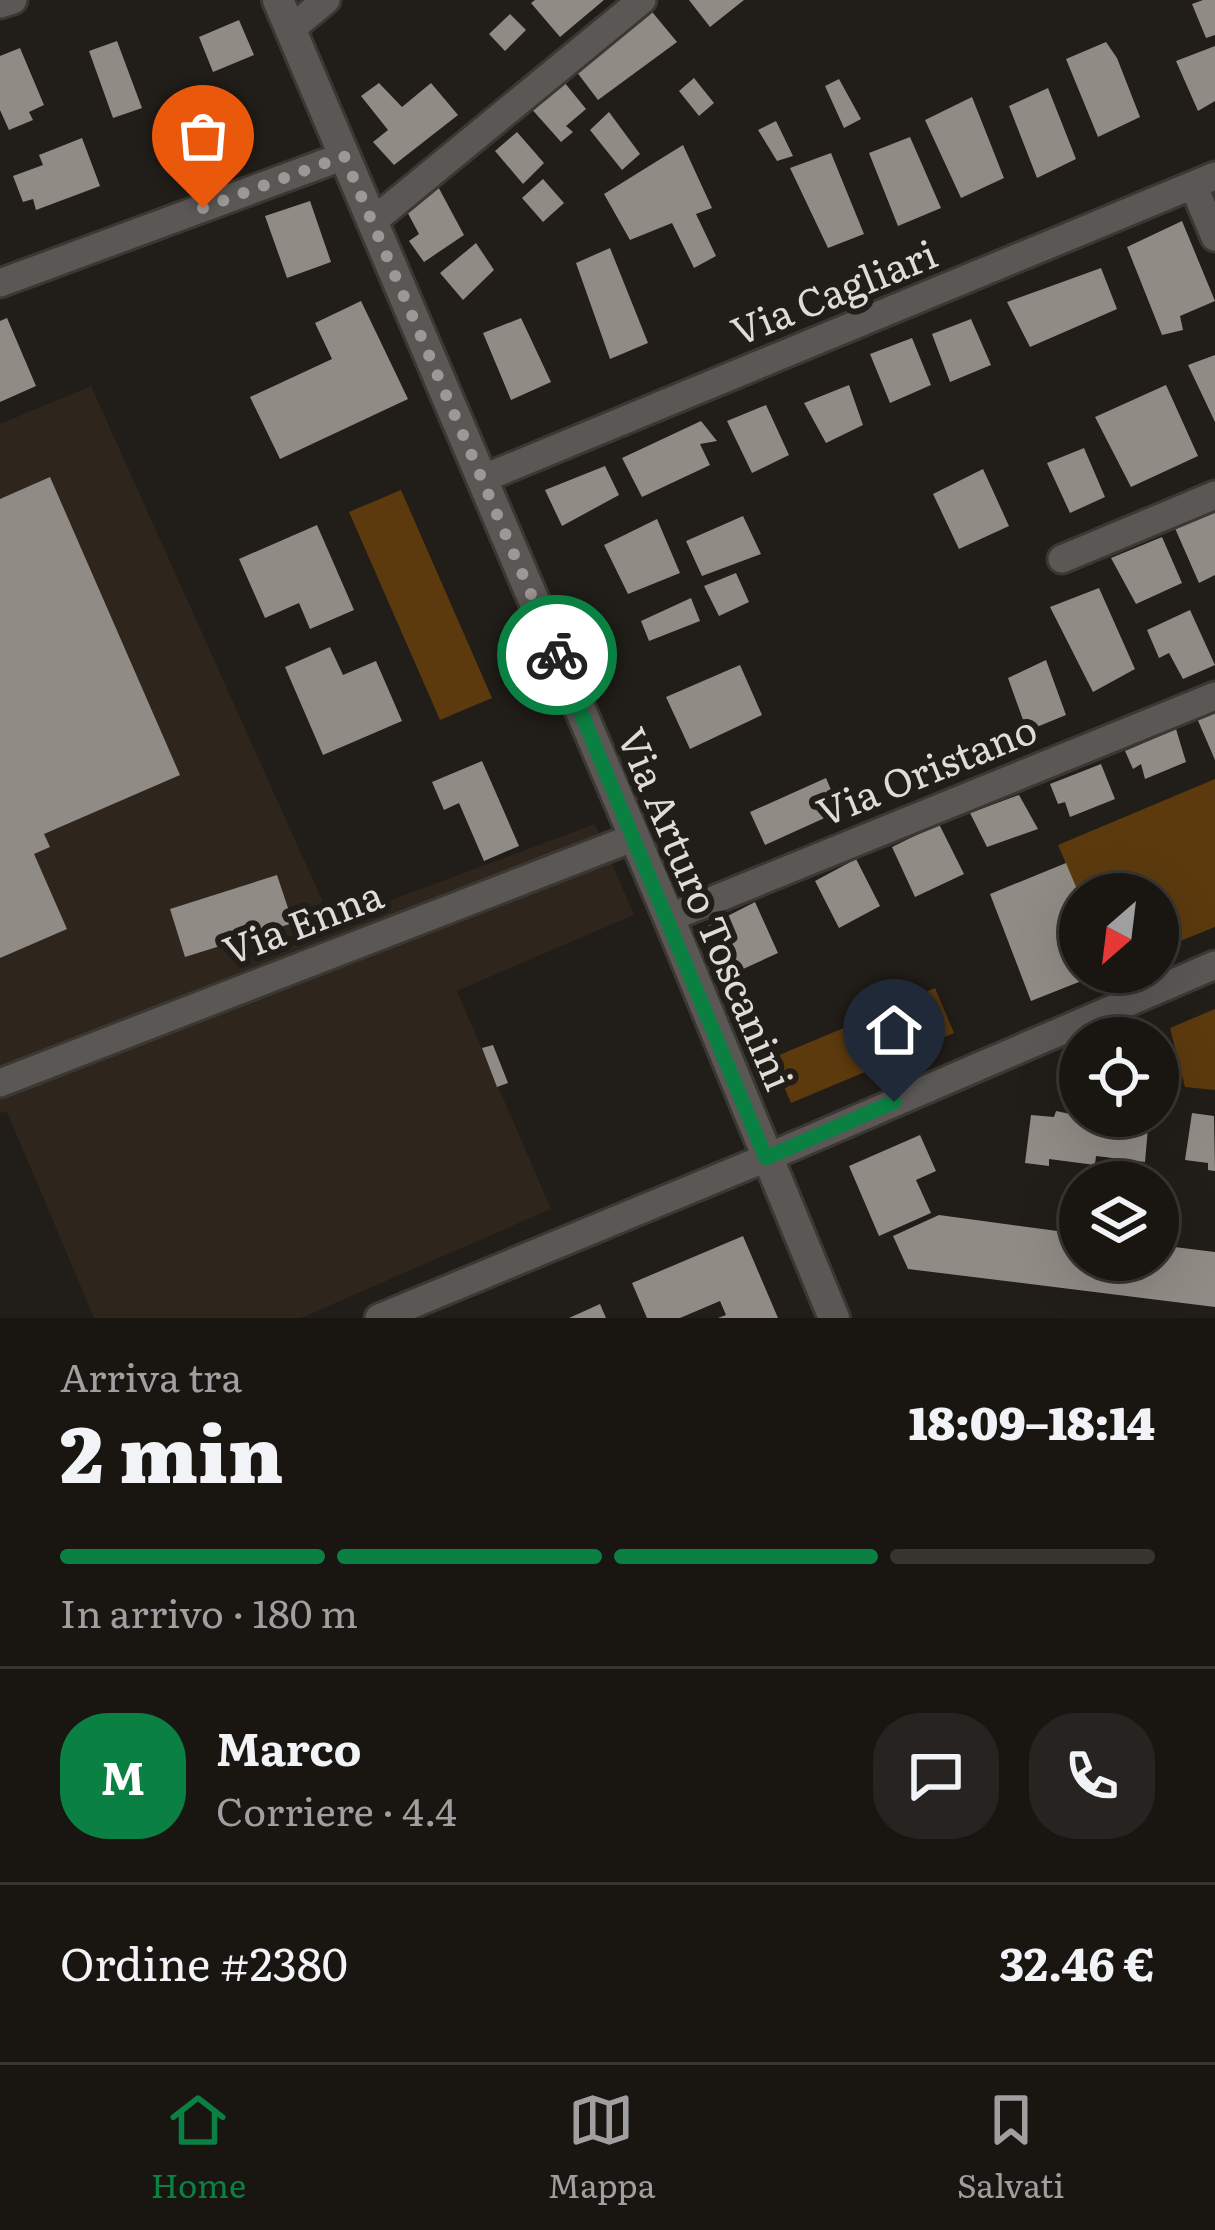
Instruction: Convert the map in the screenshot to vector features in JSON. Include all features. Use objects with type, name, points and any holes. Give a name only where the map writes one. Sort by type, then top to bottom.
[{"type":"street","points":[[0,4],[13,0]]},
{"type":"street","points":[[285,14],[326,0]]},
{"type":"street","points":[[372,223],[642,0]]},
{"type":"street","name":"Via Arturo Toscanini","points":[[285,14],[836,1318]]},
{"type":"street","points":[[0,284],[344,156]]},
{"type":"street","points":[[1205,182],[1215,237]]},
{"type":"street","name":"Via Cagliari","points":[[482,479],[1205,182]]},
{"type":"street","points":[[1062,559],[1215,495]]},
{"type":"street","name":"Via Oristano","points":[[669,918],[1215,696]]},
{"type":"street","name":"Via Enna","points":[[0,1083],[635,837]]},
{"type":"street","points":[[379,1318],[1215,965]]},
{"type":"shaded area","points":[[91,386],[332,922],[595,824],[634,915],[457,991],[551,1209],[301,1318],[94,1318],[7,1112],[0,1113],[0,424]]},
{"type":"shaded area","points":[[401,490],[492,698],[440,720],[349,512]]},
{"type":"shaded area","points":[[1215,779],[1215,927],[1179,942],[1179,873],[1070,873],[1058,845]]},
{"type":"shaded area","points":[[935,988],[954,1033],[880,1064],[861,1019]]},
{"type":"shaded area","points":[[1215,1009],[1215,1090],[1185,1087],[1179,1063],[1179,1024]]},
{"type":"shaded area","points":[[846,1027],[865,1072],[791,1103],[772,1058]]},
{"type":"building","points":[[604,0],[560,37],[531,3]]},
{"type":"building","points":[[689,0],[744,0],[710,27]]},
{"type":"building","points":[[1215,0],[1215,35],[1206,38],[1192,4]]},
{"type":"building","points":[[648,7],[677,42],[598,100],[573,67]]},
{"type":"building","points":[[510,14],[526,30],[505,51],[489,34]]},
{"type":"building","points":[[239,20],[254,55],[213,72],[199,37]]},
{"type":"building","points":[[117,41],[142,108],[113,118],[89,51]]},
{"type":"building","points":[[1106,42],[1140,117],[1098,137],[1066,59]]},
{"type":"building","points":[[1215,46],[1215,101],[1198,111],[1176,61]]},
{"type":"building","points":[[20,48],[44,105],[29,112],[33,120],[9,130],[0,110],[0,56]]},
{"type":"building","points":[[560,77],[586,109],[566,126],[573,132],[561,142],[529,106]]},
{"type":"building","points":[[694,78],[714,103],[699,116],[679,91]]},
{"type":"building","points":[[839,79],[861,119],[844,128],[825,86]]},
{"type":"building","points":[[379,83],[402,107],[431,83],[458,115],[394,165],[373,142],[388,130],[361,96]]},
{"type":"building","points":[[1048,88],[1076,159],[1037,178],[1009,106]]},
{"type":"building","points":[[972,97],[1004,178],[961,198],[925,120]]},
{"type":"building","points":[[224,104],[242,149],[184,172],[180,161],[172,164],[159,130]]},
{"type":"building","points":[[609,112],[640,154],[622,170],[590,130]]},
{"type":"building","points":[[776,121],[793,156],[777,161],[758,130]]},
{"type":"building","points":[[517,132],[544,163],[523,184],[495,151]]},
{"type":"building","points":[[910,137],[941,208],[898,226],[869,153]]},
{"type":"building","points":[[82,138],[100,186],[36,210],[33,199],[23,202],[13,176],[43,165],[39,155]]},
{"type":"building","points":[[683,145],[712,208],[696,214],[716,256],[694,268],[672,223],[630,240],[604,194]]},
{"type":"building","points":[[831,153],[864,234],[828,248],[790,168]]},
{"type":"building","points":[[543,179],[564,203],[543,222],[522,198]]},
{"type":"building","points":[[435,181],[464,235],[424,262],[409,241],[419,234],[404,206]]},
{"type":"building","points":[[310,201],[331,262],[287,278],[265,216]]},
{"type":"building","points":[[1182,221],[1215,301],[1180,316],[1183,330],[1162,335],[1127,247]]},
{"type":"building","points":[[476,243],[494,270],[463,300],[440,273]]},
{"type":"building","points":[[610,248],[648,343],[610,359],[576,263]]},
{"type":"building","points":[[1101,268],[1117,309],[1030,347],[1007,302]]},
{"type":"building","points":[[361,301],[408,399],[280,459],[250,397],[332,359],[315,323]]},
{"type":"building","points":[[7,318],[36,386],[0,402],[0,321]]},
{"type":"building","points":[[521,318],[551,382],[511,400],[483,333]]},
{"type":"building","points":[[971,319],[991,365],[950,382],[932,334]]},
{"type":"building","points":[[912,338],[931,385],[890,403],[870,354]]},
{"type":"building","points":[[1215,355],[1215,422],[1188,365]]},
{"type":"building","points":[[849,385],[863,425],[826,443],[804,403]]},
{"type":"building","points":[[1166,385],[1198,456],[1131,487],[1095,417]]},
{"type":"building","points":[[766,405],[789,455],[752,473],[727,421]]},
{"type":"building","points":[[701,421],[717,441],[700,444],[710,465],[642,497],[622,458]]},
{"type":"building","points":[[1084,448],[1105,497],[1070,513],[1047,463]]},
{"type":"building","points":[[605,466],[619,495],[562,526],[545,490]]},
{"type":"building","points":[[983,469],[1009,526],[959,549],[933,494]]},
{"type":"building","points":[[50,477],[180,775],[44,834],[50,847],[34,854],[67,929],[0,958],[0,499]]},
{"type":"building","points":[[1215,509],[1215,575],[1199,583],[1174,526]]},
{"type":"building","points":[[743,516],[761,554],[702,576],[686,541]]},
{"type":"building","points":[[657,519],[680,573],[628,594],[604,545]]},
{"type":"building","points":[[317,525],[354,610],[310,629],[299,603],[265,618],[239,559]]},
{"type":"building","points":[[1162,537],[1182,583],[1136,604],[1111,558]]},
{"type":"building","points":[[736,573],[749,602],[719,616],[704,586]]},
{"type":"building","points":[[1099,588],[1135,669],[1093,692],[1050,607]]},
{"type":"building","points":[[691,598],[700,621],[649,641],[641,621]]},
{"type":"building","points":[[1190,610],[1215,665],[1183,679],[1169,653],[1159,658],[1147,630]]},
{"type":"building","points":[[330,647],[343,675],[376,661],[402,721],[323,755],[285,667]]},
{"type":"building","points":[[1046,660],[1066,715],[1027,731],[1008,678]]},
{"type":"building","points":[[740,665],[762,715],[690,749],[666,697]]},
{"type":"building","points":[[1215,708],[1215,760],[1196,716]]},
{"type":"building","points":[[1176,729],[1186,762],[1145,779],[1141,764],[1133,769],[1125,751]]},
{"type":"building","points":[[482,761],[519,846],[484,861],[459,803],[444,810],[432,782]]},
{"type":"building","points":[[1101,764],[1115,799],[1070,817],[1050,784]]},
{"type":"building","points":[[826,778],[840,811],[765,845],[750,812]]},
{"type":"building","points":[[1019,795],[1038,829],[987,847],[970,813]]},
{"type":"building","points":[[939,824],[964,874],[915,897],[892,847]]},
{"type":"building","points":[[856,859],[880,906],[839,928],[815,881]]},
{"type":"building","points":[[1066,863],[1070,873],[1059,873],[1059,990],[1031,1001],[990,894]]},
{"type":"building","points":[[277,875],[293,923],[185,957],[170,909]]},
{"type":"building","points":[[755,902],[778,953],[732,974],[708,926]]},
{"type":"building","points":[[493,1045],[508,1083],[497,1087],[482,1048]]},
{"type":"building","points":[[1059,1112],[1059,1137],[1147,1137],[1145,1161],[1096,1156],[1095,1161],[1049,1159],[1049,1166],[1025,1163],[1031,1115],[1054,1117]]},
{"type":"building","points":[[1192,1113],[1214,1116],[1215,1171],[1208,1170],[1208,1163],[1185,1160]]},
{"type":"building","points":[[920,1135],[936,1171],[916,1180],[931,1213],[879,1236],[849,1166]]},
{"type":"building","points":[[939,1215],[1059,1231],[1059,1281],[1179,1281],[1179,1248],[1215,1252],[1215,1307],[908,1269],[893,1236]]},
{"type":"building","points":[[743,1236],[778,1318],[718,1318],[726,1315],[720,1301],[680,1318],[647,1318],[632,1283]]},
{"type":"building","points":[[600,1304],[606,1318],[569,1318]]},
{"type":"way so far","points":[[203,208],[344,156],[557,655]]},
{"type":"route","points":[[557,655],[766,1158],[894,1102]]}]
